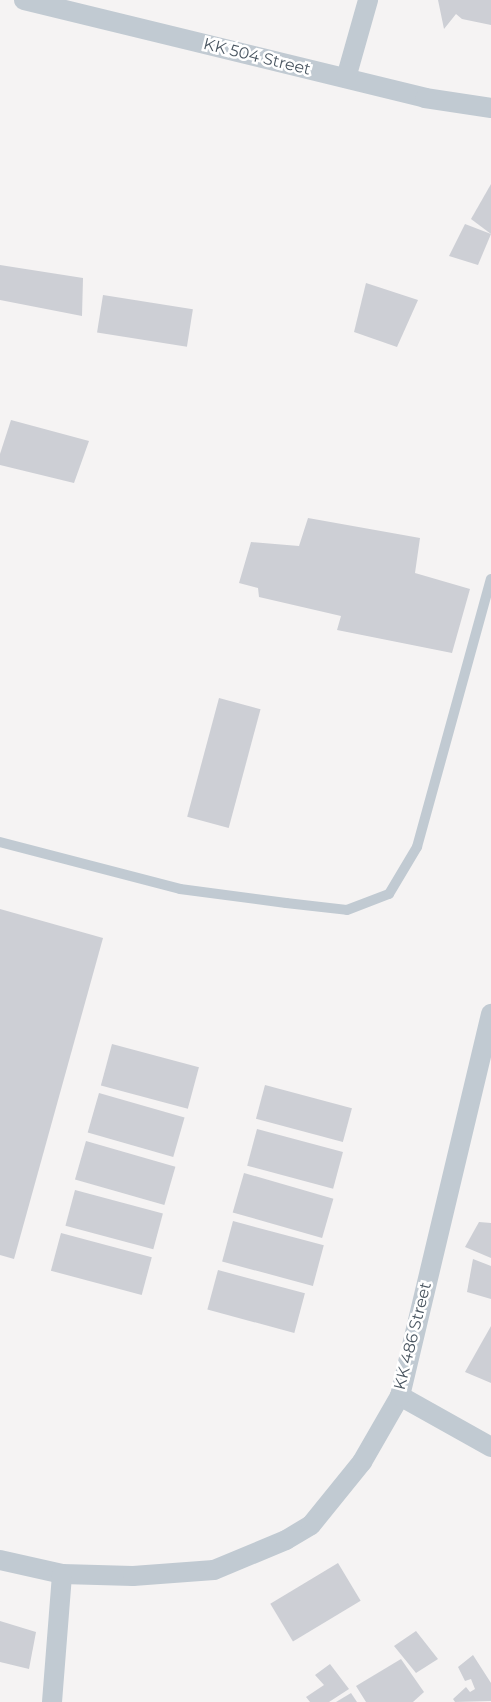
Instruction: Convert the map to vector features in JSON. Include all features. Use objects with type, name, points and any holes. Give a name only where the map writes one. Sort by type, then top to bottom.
[{"type":"street","name":"KK 504 Street","points":[[24,0],[425,98],[491,108]]},
{"type":"street","points":[[346,78],[368,0]]},
{"type":"street","name":"KK 486 Street","points":[[0,1560],[62,1574],[133,1576],[214,1570],[286,1540],[311,1525],[362,1462],[400,1396],[491,1014]]},
{"type":"street","points":[[400,1396],[491,1447]]},
{"type":"street","points":[[52,1702],[62,1574]]},
{"type":"lane","points":[[0,842],[180,889],[286,904],[347,910],[389,894],[418,847],[491,580]]},
{"type":"building","points":[[438,0],[491,0],[491,25],[462,19],[456,14],[444,29]]},
{"type":"building","points":[[491,184],[491,234],[471,219]]},
{"type":"building","points":[[465,224],[491,234],[478,265],[449,256]]},
{"type":"building","points":[[0,265],[83,278],[82,316],[0,300]]},
{"type":"building","points":[[366,283],[418,300],[397,347],[354,332]]},
{"type":"building","points":[[103,295],[193,309],[187,347],[97,333]]},
{"type":"building","points":[[11,420],[89,441],[74,483],[0,465],[0,454]]},
{"type":"building","points":[[308,518],[420,538],[415,573],[470,589],[452,653],[337,630],[341,616],[259,597],[258,588],[239,583],[251,542],[299,546]]},
{"type":"building","points":[[219,698],[261,709],[229,828],[187,817]]},
{"type":"building","points":[[0,909],[103,938],[14,1259],[0,1255]]},
{"type":"building","points":[[112,1044],[199,1067],[188,1109],[101,1086]]},
{"type":"building","points":[[265,1085],[352,1108],[343,1142],[256,1119]]},
{"type":"building","points":[[99,1093],[185,1118],[173,1157],[88,1132]]},
{"type":"building","points":[[257,1129],[343,1152],[333,1189],[247,1166]]},
{"type":"building","points":[[86,1141],[175,1167],[164,1205],[75,1179]]},
{"type":"building","points":[[244,1173],[333,1199],[322,1238],[233,1212]]},
{"type":"building","points":[[75,1190],[163,1214],[153,1249],[65,1226]]},
{"type":"building","points":[[233,1221],[324,1245],[313,1286],[222,1262]]},
{"type":"building","points":[[479,1222],[491,1223],[491,1258],[465,1247]]},
{"type":"building","points":[[61,1233],[152,1257],[142,1295],[51,1271]]},
{"type":"building","points":[[473,1259],[491,1266],[491,1299],[467,1292]]},
{"type":"building","points":[[218,1270],[305,1293],[294,1333],[207,1310]]},
{"type":"building","points":[[491,1326],[491,1383],[465,1372]]},
{"type":"building","points":[[338,1563],[361,1601],[293,1641],[270,1604]]},
{"type":"building","points":[[0,1621],[36,1632],[29,1669],[0,1662]]},
{"type":"building","points":[[416,1631],[438,1659],[416,1673],[394,1646]]},
{"type":"building","points":[[473,1655],[491,1683],[491,1701],[455,1702],[453,1699],[466,1687],[470,1692],[475,1689],[471,1679],[465,1681],[458,1667]]},
{"type":"building","points":[[401,1659],[424,1692],[413,1702],[366,1702],[356,1686]]},
{"type":"building","points":[[330,1664],[349,1689],[329,1702],[310,1702],[306,1697],[324,1685],[315,1675]]},
{"type":"building","points":[[351,1693],[357,1702],[336,1702]]}]
